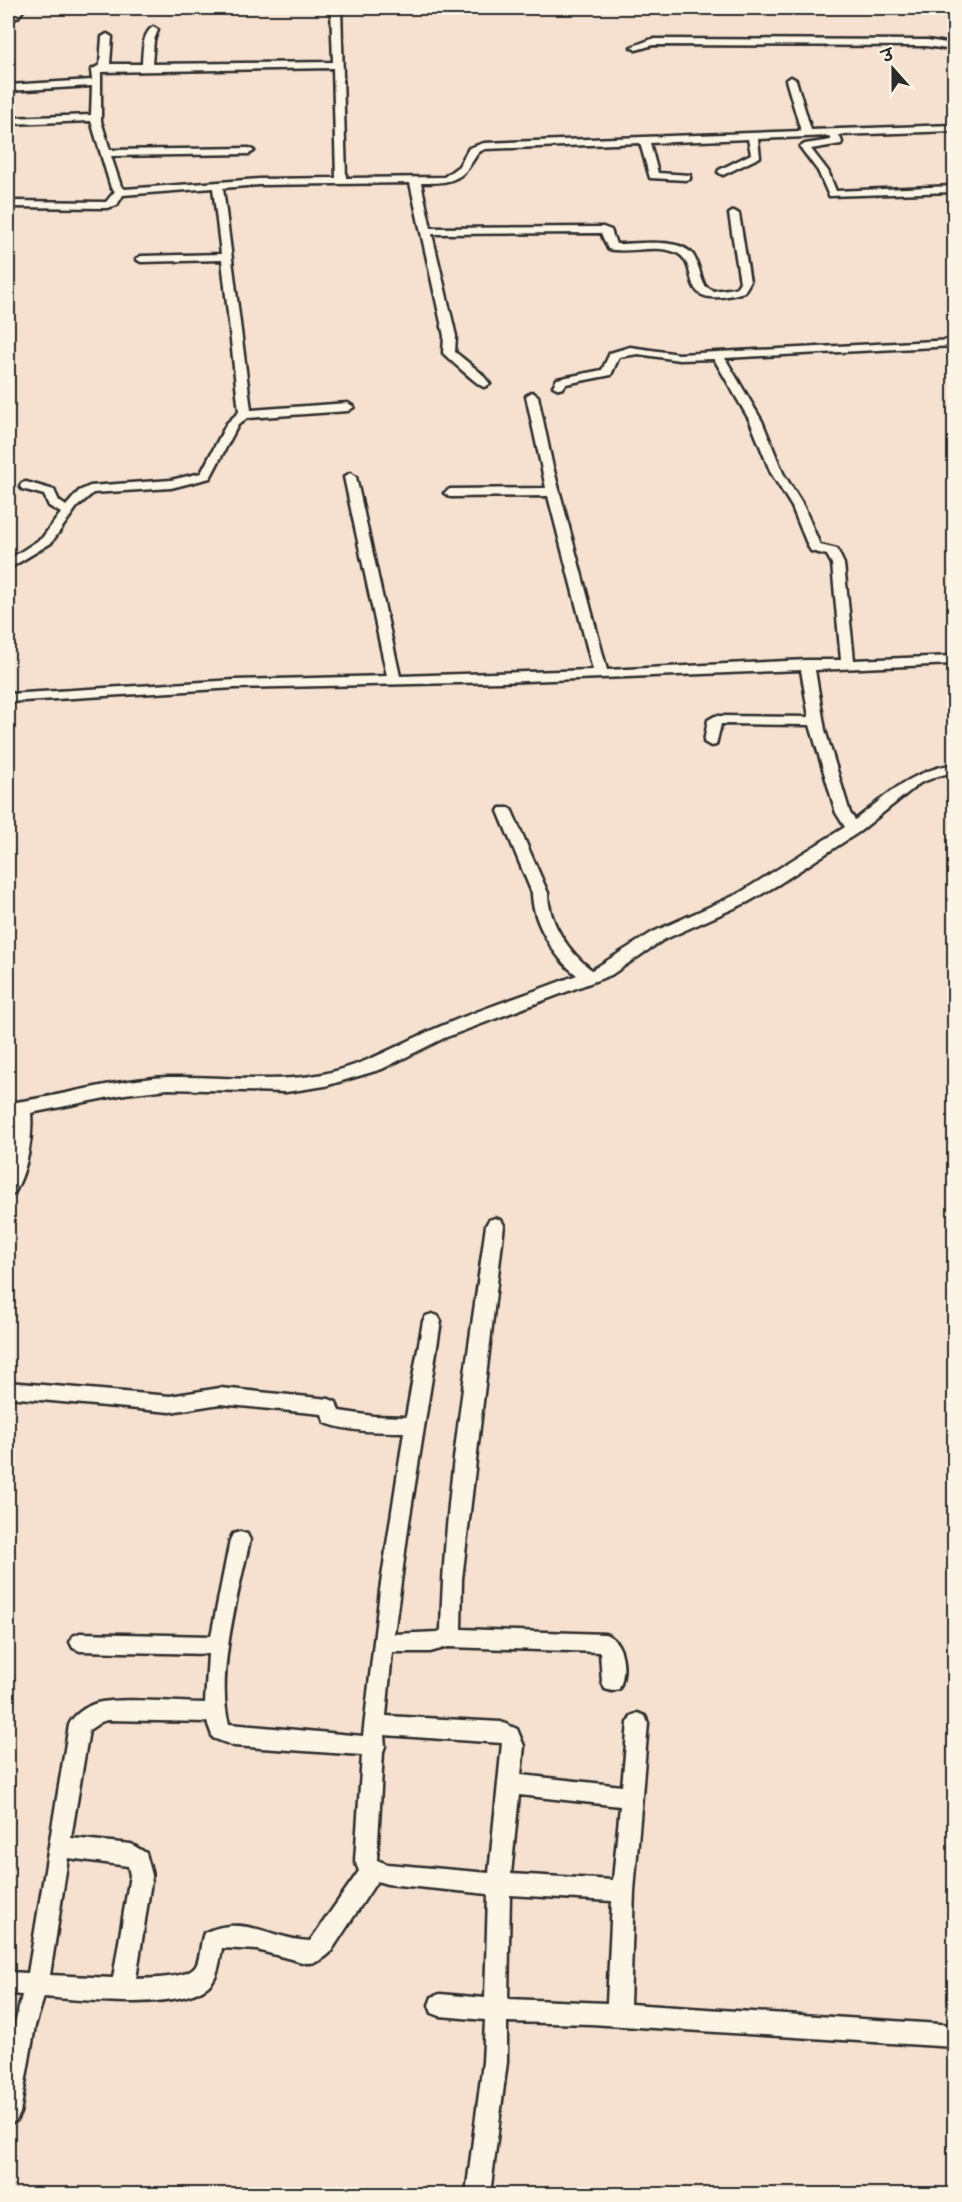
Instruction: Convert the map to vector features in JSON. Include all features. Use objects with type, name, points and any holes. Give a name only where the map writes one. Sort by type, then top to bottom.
[{"type":"street","points":[[8,20],[20,8]]},
{"type":"street","points":[[336,8],[341,181]]},
{"type":"street","points":[[147,66],[148,40],[153,30]]},
{"type":"street","points":[[105,67],[107,37]]},
{"type":"street","points":[[636,46],[652,42],[810,42],[928,43],[934,46],[954,47]]},
{"type":"street","points":[[336,65],[147,66],[105,67],[96,70],[96,118],[116,188],[120,191],[218,185],[441,180],[453,178],[468,162],[473,150],[479,147],[954,128]]},
{"type":"street","points":[[791,80],[807,133]]},
{"type":"street","points":[[8,88],[97,83]]},
{"type":"street","points":[[8,121],[96,118]]},
{"type":"street","points":[[832,132],[837,142],[805,147],[809,156],[821,168],[833,194],[954,189]]},
{"type":"street","points":[[723,172],[756,155],[752,136]]},
{"type":"street","points":[[644,139],[654,177],[686,177]]},
{"type":"street","points":[[106,153],[249,151]]},
{"type":"street","points":[[415,181],[450,336],[449,353],[477,375],[484,384]]},
{"type":"street","points":[[218,185],[246,413]]},
{"type":"street","points":[[8,204],[107,205],[113,204],[120,191]]},
{"type":"street","points":[[427,231],[603,230],[607,232],[612,247],[671,248],[683,252],[688,256],[699,288],[713,295],[740,290],[745,282],[734,214]]},
{"type":"street","points":[[141,259],[226,257]]},
{"type":"street","points":[[559,386],[561,381],[607,373],[614,355],[622,352],[650,350],[679,357],[954,343]]},
{"type":"street","points":[[717,354],[756,421],[777,473],[798,507],[813,546],[832,552],[837,559],[848,663]]},
{"type":"street","points":[[532,396],[601,674]]},
{"type":"street","points":[[8,565],[47,540],[85,492],[96,489],[171,484],[206,475],[233,423],[246,413],[348,407]]},
{"type":"street","points":[[350,477],[394,679]]},
{"type":"street","points":[[26,486],[50,492],[53,503],[67,512]]},
{"type":"street","points":[[450,493],[554,492]]},
{"type":"street","points":[[8,698],[235,684],[601,674],[807,664],[954,660]]},
{"type":"street","points":[[807,664],[816,721],[843,813],[854,829]]},
{"type":"street","points":[[711,742],[715,720],[816,721]]},
{"type":"street","points":[[8,1189],[22,1143],[24,1128],[15,1108],[168,1083],[272,1087],[325,1080],[376,1065],[438,1034],[590,977],[617,964],[658,936],[743,898],[854,829],[915,780],[934,772],[954,768]]},
{"type":"street","points":[[505,811],[540,893],[540,907],[563,953],[570,962],[590,977]]},
{"type":"street","points":[[449,1638],[452,1630],[452,1579],[466,1441],[495,1225]]},
{"type":"street","points":[[432,1321],[414,1425],[385,1643],[376,1725],[366,1861],[372,1870],[387,1874],[499,1884],[624,1891]]},
{"type":"street","points":[[8,1389],[170,1404],[220,1396],[329,1407],[331,1417],[355,1422],[414,1425]]},
{"type":"street","points":[[240,1540],[220,1645],[216,1725],[226,1735],[375,1746]]},
{"type":"street","points":[[385,1643],[435,1642],[449,1638],[605,1643],[612,1651],[612,1682]]},
{"type":"street","points":[[80,1642],[220,1645]]},
{"type":"street","points":[[8,2113],[24,2026],[37,1984],[79,1725],[87,1718],[107,1711],[215,1713]]},
{"type":"street","points":[[618,2015],[624,1891],[638,1723]]},
{"type":"street","points":[[376,1725],[507,1733],[514,1746],[499,1884],[495,2062],[478,2194]]},
{"type":"street","points":[[510,1784],[632,1797]]},
{"type":"street","points":[[59,1847],[131,1854],[138,1860],[141,1875],[123,1989]]},
{"type":"street","points":[[8,1983],[170,1989],[199,1980],[205,1973],[212,1941],[218,1935],[240,1936],[306,1952],[315,1952],[372,1870]]},
{"type":"street","points":[[440,2005],[954,2036]]}]
